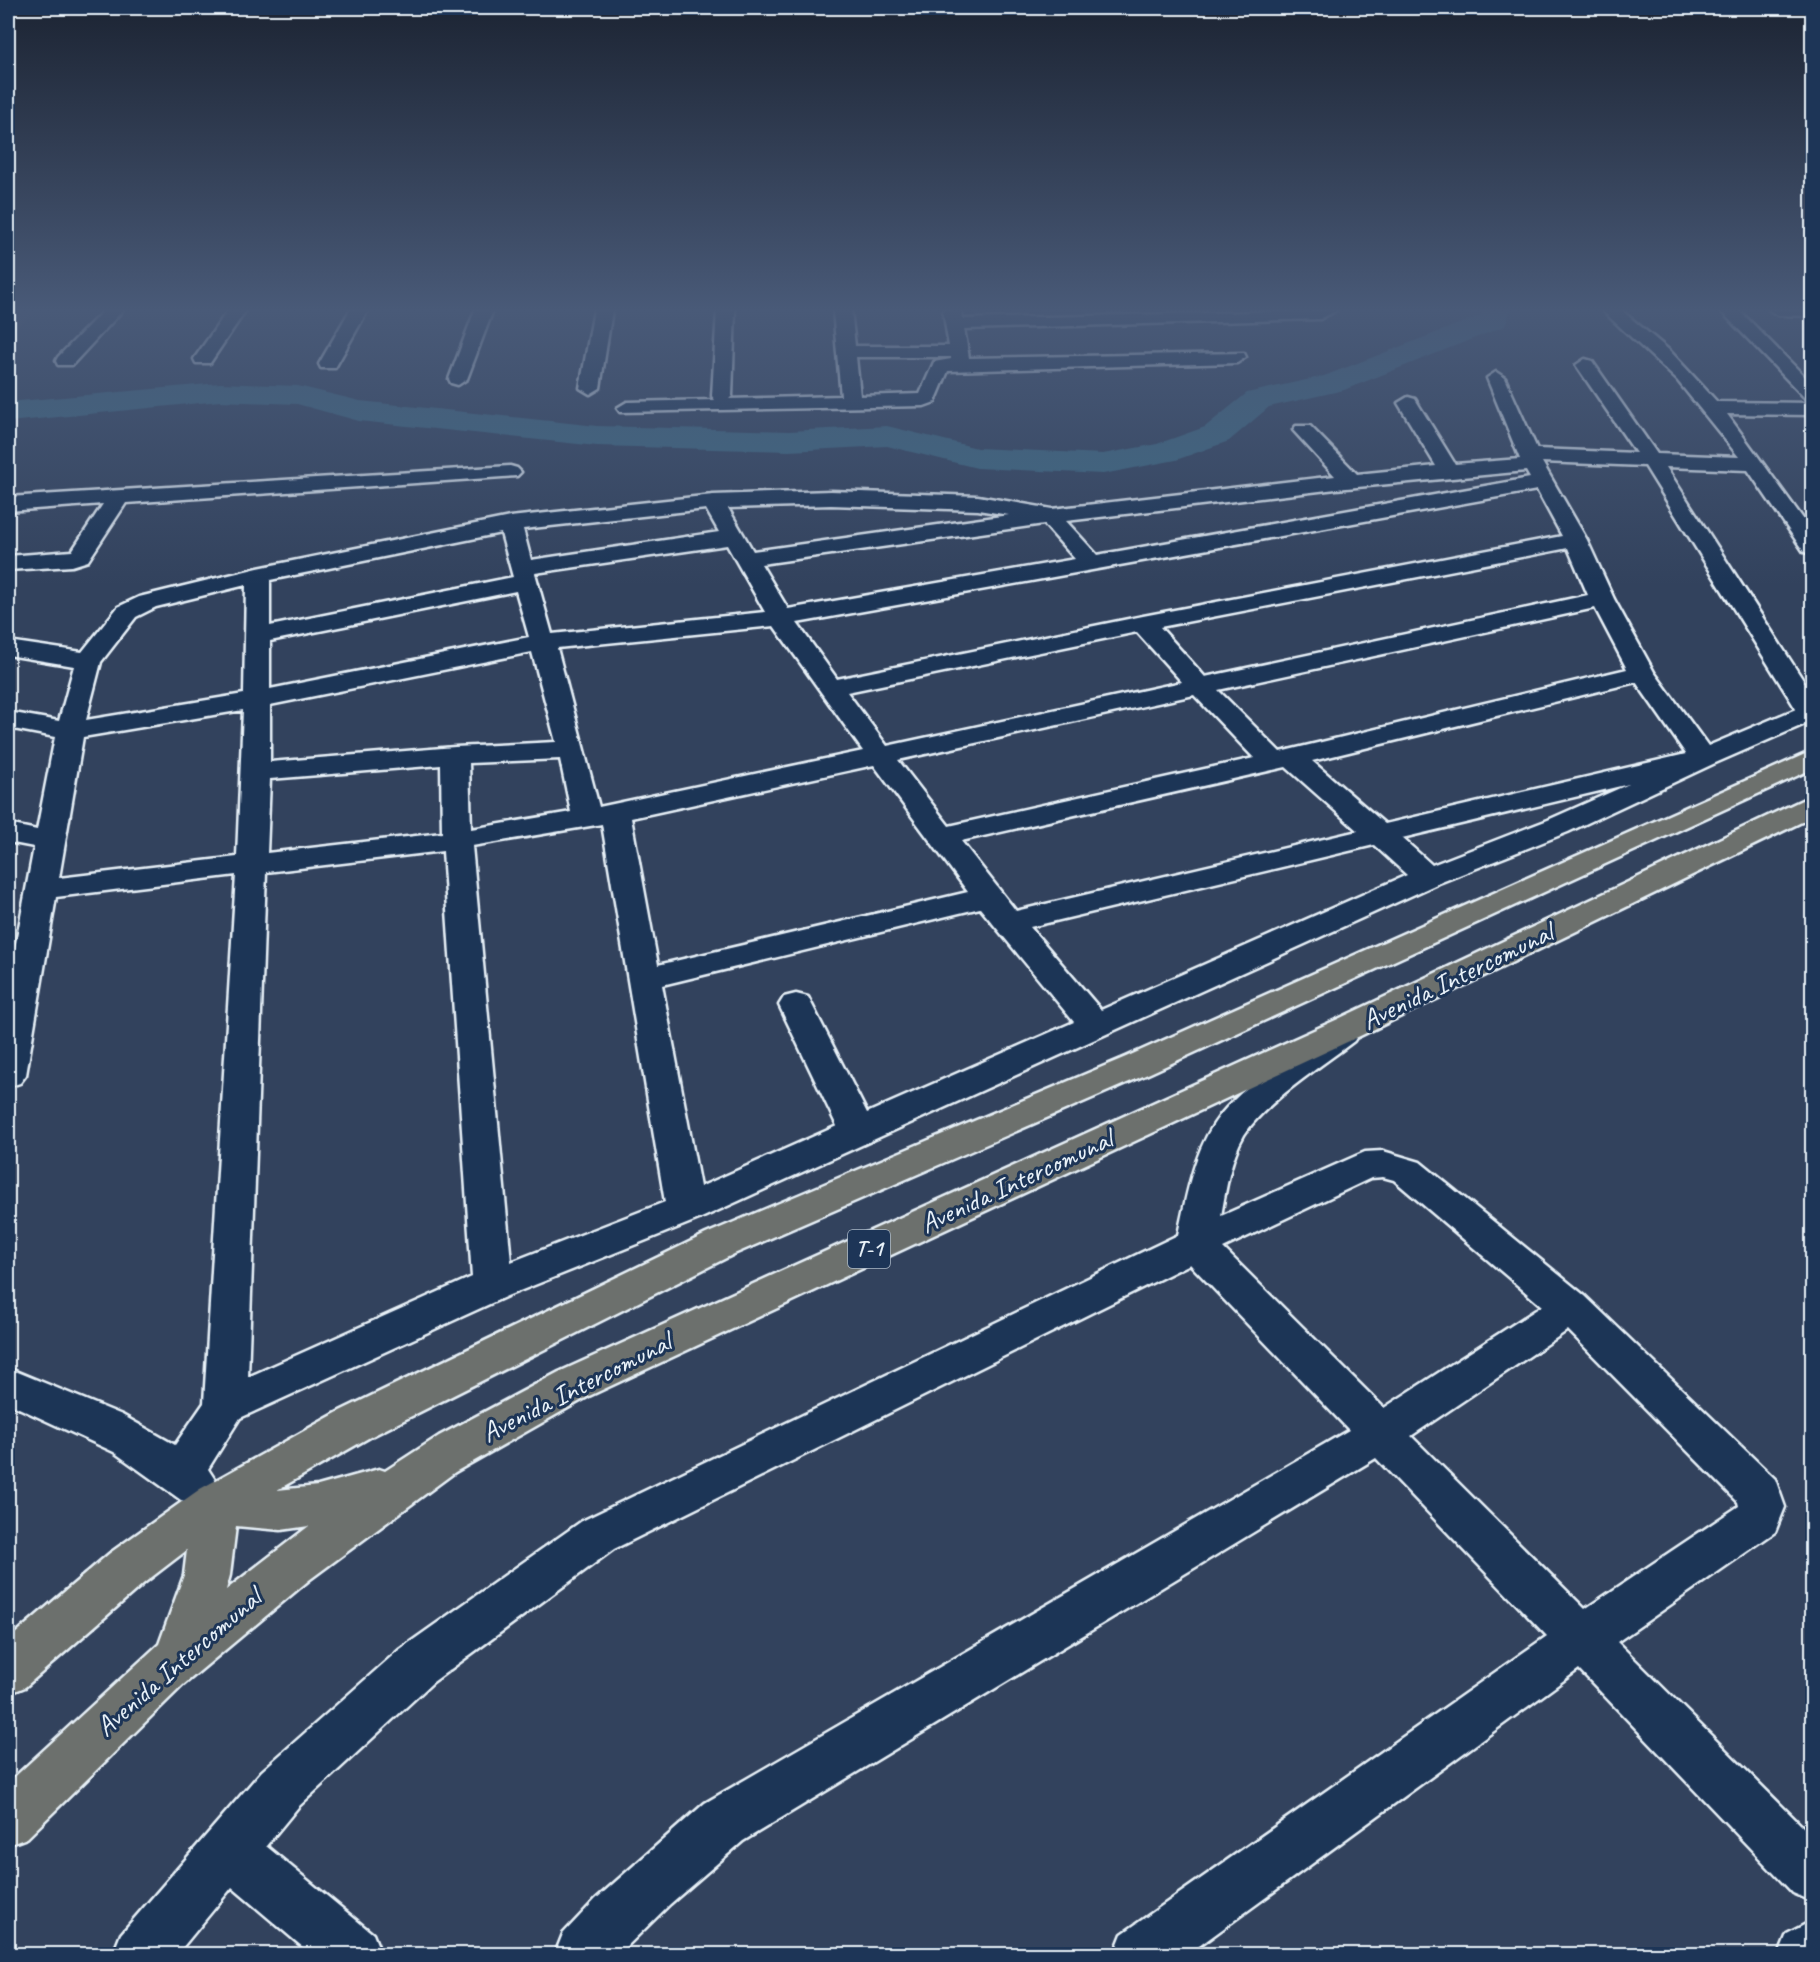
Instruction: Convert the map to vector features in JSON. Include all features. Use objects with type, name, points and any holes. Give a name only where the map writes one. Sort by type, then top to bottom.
[{"type":"main road","name":"Avenida Intercomunal","points":[[8,1671],[127,1568],[216,1503],[355,1424],[720,1244],[1138,1065],[1812,759]]},
{"type":"main road","name":"Avenida Intercomunal","points":[[8,1819],[67,1759],[180,1655],[274,1578],[410,1478],[454,1449],[574,1384],[1348,1028],[1812,806]]},
{"type":"main road","points":[[180,1655],[207,1575],[216,1503],[274,1512],[307,1509],[339,1502],[410,1478]]},
{"type":"street","points":[[627,408],[886,402]]},
{"type":"street","points":[[1507,402],[1536,467],[1576,540],[1602,599],[1642,673],[1703,758]]},
{"type":"street","points":[[225,1406],[493,1285],[685,1209],[1428,877],[1631,794],[1703,758],[1812,712],[1652,461],[1611,402]]},
{"type":"street","points":[[1703,402],[1755,464],[1812,547]]},
{"type":"street","points":[[1408,403],[1449,471]]},
{"type":"street","points":[[1709,408],[1812,409]]},
{"type":"street","points":[[1303,430],[1350,479]]},
{"type":"street","points":[[256,636],[523,575],[740,548],[1350,479],[1449,471],[1652,461],[1755,464]]},
{"type":"street","points":[[8,720],[70,731],[255,700],[543,642],[781,618],[1093,564],[1536,467]]},
{"type":"street","points":[[8,504],[510,472]]},
{"type":"street","points":[[8,563],[65,560],[80,556],[119,497]]},
{"type":"street","points":[[8,1075],[17,971],[43,890],[70,731],[88,661],[128,612],[173,595],[258,575],[510,525],[713,502],[831,498],[978,503],[1048,514],[1093,564]]},
{"type":"street","points":[[713,502],[781,618],[830,688],[987,897],[1011,922],[1095,1024]]},
{"type":"street","points":[[510,525],[572,750],[601,816],[643,980],[685,1209]]},
{"type":"street","points":[[830,688],[1143,623],[1576,540]]},
{"type":"street","points":[[181,1473],[225,1406],[256,772],[258,575]]},
{"type":"street","points":[[43,890],[457,840],[601,816],[1201,688],[1602,599]]},
{"type":"street","points":[[1143,623],[1201,688],[1282,759],[1378,834],[1428,877]]},
{"type":"street","points":[[8,648],[88,661]]},
{"type":"street","points":[[941,837],[1642,673]]},
{"type":"street","points":[[256,772],[455,755],[572,750]]},
{"type":"street","points":[[455,755],[457,840],[493,1285]]},
{"type":"street","points":[[1011,922],[1703,758]]},
{"type":"street","points":[[8,833],[51,841]]},
{"type":"street","points":[[643,980],[987,897]]},
{"type":"street","points":[[796,1005],[858,1131]]},
{"type":"street","points":[[1195,1244],[1214,1162],[1228,1130],[1254,1104],[1348,1028]]},
{"type":"street","points":[[141,1954],[280,1789],[416,1666],[598,1535],[1195,1244],[1365,1165],[1383,1164],[1407,1171],[1571,1307],[1759,1493],[1762,1507],[1760,1518],[1583,1638],[1142,1954]]},
{"type":"street","points":[[1195,1244],[1812,1874]]},
{"type":"street","points":[[583,1954],[607,1925],[657,1877],[724,1821],[1379,1434],[1571,1307]]},
{"type":"street","points":[[8,1385],[114,1429],[156,1453],[216,1503]]},
{"type":"street","points":[[229,1849],[352,1954]]},
{"type":"street","points":[[1807,1954],[1812,1949]]},
{"type":"waterway","points":[[8,412],[119,402]]},
{"type":"waterway","points":[[323,402],[359,411],[597,436],[789,441],[887,436],[977,458],[1103,464],[1164,453],[1217,434],[1256,402]]}]
